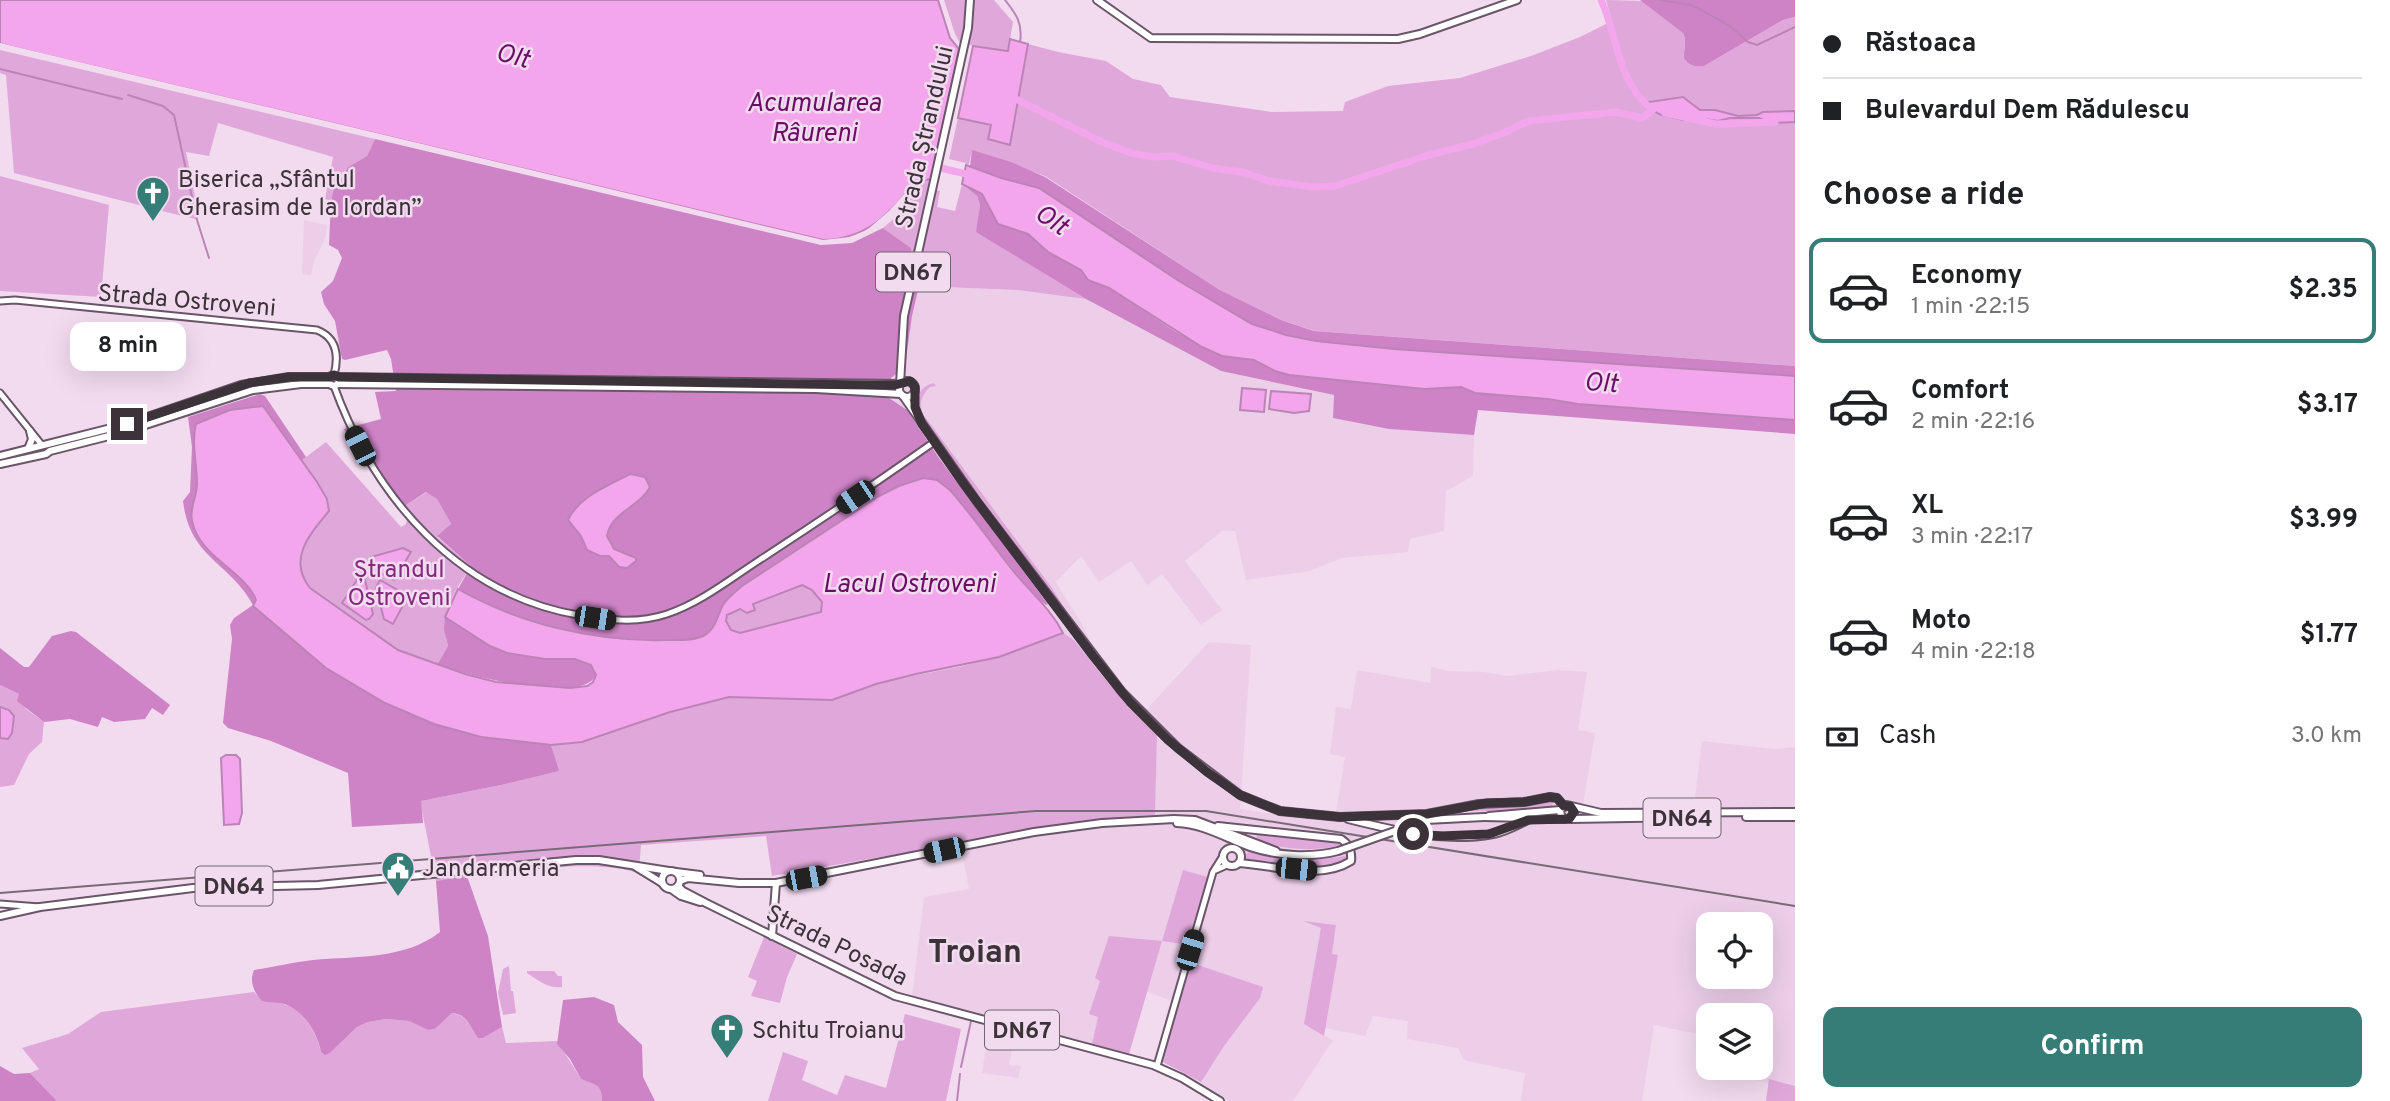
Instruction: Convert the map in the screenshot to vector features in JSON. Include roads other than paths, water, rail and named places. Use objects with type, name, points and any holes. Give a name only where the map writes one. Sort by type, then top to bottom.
[{"type":"main road","name":"Strada Ștrandului","points":[[970,0],[970,19],[965,44],[933,180],[901,337],[902,369],[899,390],[934,442],[1130,702],[1168,740],[1223,784],[1254,803],[1289,813],[1340,817],[1427,814],[1487,803],[1524,802],[1550,797],[1557,798],[1562,808]]},
{"type":"main road","points":[[1097,0],[1151,38],[1398,39],[1420,34],[1517,0]]},
{"type":"main road","name":"Strada Ștrandului","points":[[902,369],[915,387],[918,416]]},
{"type":"main road","points":[[890,389],[902,369]]},
{"type":"main road","points":[[0,456],[121,433],[253,390],[335,381],[890,389],[908,397],[914,392]]},
{"type":"main road","points":[[890,389],[910,381]]},
{"type":"main road","points":[[890,389],[909,405]]},
{"type":"main road","points":[[28,449],[32,439],[30,430]]},
{"type":"main road","points":[[0,464],[42,454],[39,451],[45,446]]},
{"type":"main road","points":[[1562,808],[1560,814],[1567,819],[1574,814],[1573,808]]},
{"type":"main road","name":"DN64","points":[[1161,821],[1193,825],[1276,851],[1310,855],[1338,851],[1426,820],[1484,817],[1562,808],[1601,813],[1795,814]]},
{"type":"main road","name":"DN64","points":[[1567,819],[1795,814]]},
{"type":"main road","points":[[1391,830],[1388,821],[1395,815]]},
{"type":"main road","name":"DN67","points":[[1340,817],[1429,836],[1489,834],[1528,820],[1567,819]]},
{"type":"main road","name":"DN64","points":[[1484,817],[1528,820]]},
{"type":"main road","name":"DN64","points":[[676,885],[688,878],[776,883],[1064,827],[1102,823],[1186,819],[1211,825],[1252,845]]},
{"type":"main road","points":[[1211,825],[1341,839],[1348,846],[1351,861],[1339,868],[1325,870],[1239,863],[1227,865],[1223,838],[1218,833]]},
{"type":"main road","points":[[1239,863],[1241,855],[1252,845],[1251,834],[1254,830]]},
{"type":"main road","points":[[1224,853],[1234,848],[1241,855]]},
{"type":"main road","name":"DN64","points":[[0,916],[40,907],[193,887],[318,885],[576,860],[598,860],[708,878]]},
{"type":"main road","name":"DN64","points":[[634,866],[663,883]]},
{"type":"main road","points":[[663,883],[663,877],[672,872],[679,876],[676,885]]},
{"type":"main road","name":"Strada Posada","points":[[663,883],[676,885],[681,896],[706,903],[895,996],[1157,1066],[1220,1101]]},
{"type":"main road","points":[[772,936],[776,883]]},
{"type":"street","name":"Strada Ostroveni","points":[[0,301],[15,300],[193,320],[314,330],[330,338],[337,357],[335,381]]},
{"type":"street","points":[[335,381],[352,431],[373,467],[409,518],[438,547],[479,576],[522,598],[562,612],[610,620],[654,617],[687,605],[808,528],[934,442]]},
{"type":"street","points":[[0,393],[45,446]]},
{"type":"street","points":[[1157,1066],[1213,872],[1224,853]]},
{"type":"street","points":[[1213,872],[1227,865]]},
{"type":"street","points":[[0,904],[40,907]]},
{"type":"water","name":"Acumularea Râureni","points":[[0,0],[938,0],[950,38],[959,49],[931,179],[916,181],[887,214],[865,230],[839,239],[823,240],[0,44]]},
{"type":"water","points":[[1010,39],[1028,44],[1010,145],[988,139],[991,125],[958,118],[973,46],[1008,51]]},
{"type":"water","points":[[1683,97],[1700,110],[1715,110],[1738,116],[1795,111],[1795,122],[1770,123],[1759,118],[1730,118],[1718,121],[1691,117],[1683,120],[1659,114],[1642,103]]},
{"type":"water","name":"Olt","points":[[966,165],[1039,188],[1179,281],[1252,324],[1286,335],[1394,349],[1795,376],[1795,420],[1578,404],[1475,393],[1461,387],[1424,389],[1289,375],[1254,360],[1222,356],[1202,347],[1109,288],[1088,280],[1081,270],[1048,252],[1028,234],[998,224],[982,194],[962,184]]},
{"type":"water","points":[[1242,388],[1266,390],[1264,412],[1240,410]]},
{"type":"water","points":[[1271,391],[1311,394],[1309,411],[1294,413],[1269,409]]},
{"type":"water","name":"Lacul Ostroveni","points":[[263,406],[327,499],[329,511],[309,538],[301,557],[303,577],[310,588],[398,650],[465,674],[496,682],[570,688],[587,686],[593,682],[596,675],[591,665],[575,659],[545,659],[507,653],[490,646],[445,617],[458,589],[532,621],[585,634],[639,640],[694,639],[711,630],[725,602],[742,586],[879,496],[923,478],[937,480],[950,490],[1047,609],[1063,633],[999,657],[876,684],[832,700],[729,697],[670,712],[582,742],[551,745],[481,737],[434,724],[385,703],[326,668],[253,606],[256,600],[242,580],[203,544],[196,534],[191,516],[197,484],[194,446],[196,424],[230,410]],"holes":[[[802,585],[812,590],[822,602],[821,612],[740,633],[731,630],[726,621],[727,615],[740,609],[747,613],[755,610],[753,604]]]},
{"type":"water","points":[[630,474],[645,477],[650,487],[640,500],[614,521],[607,536],[614,549],[636,558],[627,568],[619,567],[609,556],[600,556],[587,550],[581,536],[568,520],[586,498]]},
{"type":"water","points":[[403,548],[411,552],[394,580],[367,565],[371,557]]},
{"type":"water","points":[[359,577],[365,580],[373,614],[366,620],[342,603]]},
{"type":"water","points":[[380,580],[408,596],[393,624],[384,619],[376,588]]},
{"type":"water","points":[[0,707],[9,710],[14,716],[12,733],[8,739],[0,738]]},
{"type":"water","points":[[236,755],[240,759],[242,813],[239,824],[224,825],[221,758]]},
{"type":"waterway","points":[[1005,0],[1018,19],[1020,42]]},
{"type":"waterway","points":[[1601,0],[1624,69],[1637,95],[1648,106]]},
{"type":"waterway","points":[[1659,0],[1691,5],[1730,26],[1748,42],[1757,45],[1795,27]]},
{"type":"waterway","points":[[0,69],[122,99]]},
{"type":"waterway","points":[[128,95],[163,106],[174,115],[197,220],[209,258]]},
{"type":"waterway","points":[[1018,100],[1104,143],[1131,153],[1154,157],[1173,156],[1269,181],[1313,187],[1335,186],[1429,155],[1473,144],[1528,121],[1616,112],[1642,118],[1654,109]]},
{"type":"waterway","points":[[1665,113],[1716,124],[1775,122]]},
{"type":"waterway","name":"Olt","points":[[924,164],[970,175]]},
{"type":"waterway","points":[[961,1067],[971,1021]]},
{"type":"waterway","points":[[957,1101],[960,1074]]},
{"type":"railway","points":[[0,893],[1036,811],[1206,811],[1795,906]]},
{"type":"place","name":"Biserica „Sfântul Gherasim de la Iordan”","points":[[153,223]]},
{"type":"place","name":"Jandarmeria","points":[[398,898]]},
{"type":"place","name":"Schitu Troianu","points":[[727,1060]]},
{"type":"district","name":"Troian","points":[[975,951]]},
{"type":"park label","name":"Ștrandul Ostroveni","points":[[399,583]]}]
